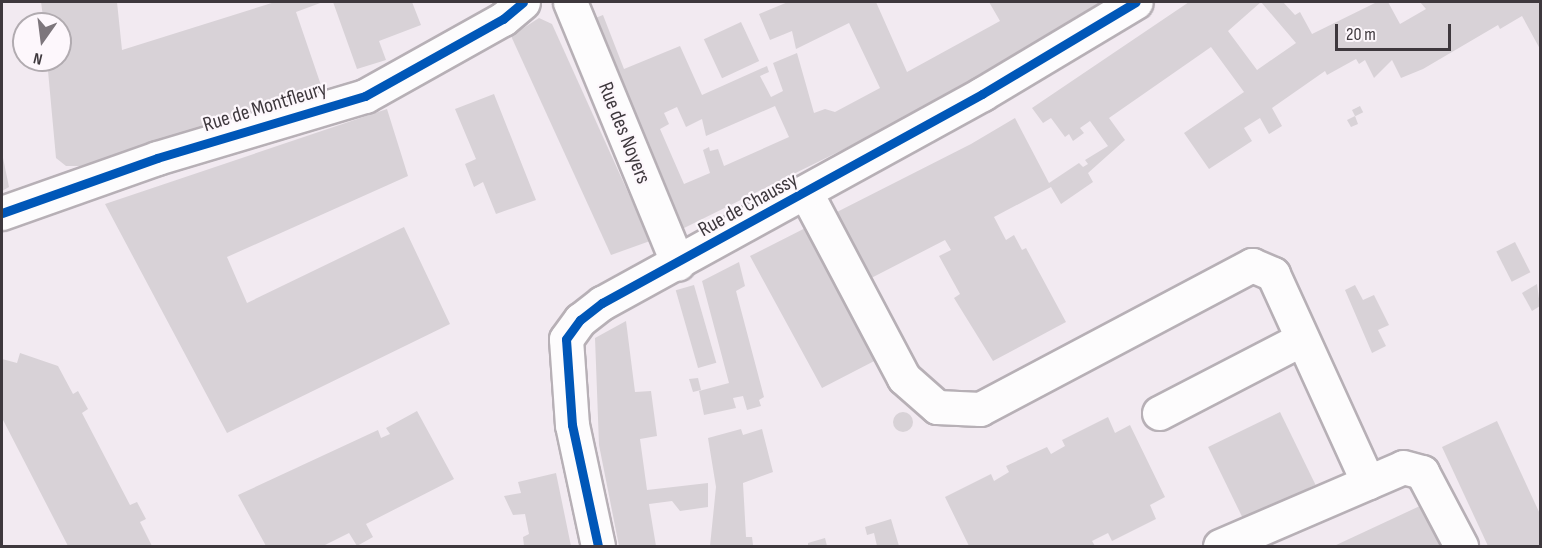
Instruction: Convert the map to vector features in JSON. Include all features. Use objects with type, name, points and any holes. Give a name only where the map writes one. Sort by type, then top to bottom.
[{"type":"street","name":"Rue de Montfleury","points":[[2,213],[157,158],[365,96],[503,19],[523,2]]},
{"type":"street","name":"Rue des Noyers","points":[[570,2],[678,264]]},
{"type":"street","name":"Rue de Chaussy","points":[[598,546],[572,425],[566,339],[580,320],[602,303],[806,193],[1136,2]]},
{"type":"street","points":[[806,193],[904,378],[937,407],[980,409],[1252,264],[1273,274],[1368,482]]},
{"type":"street","points":[[1159,413],[1302,339]]},
{"type":"street","points":[[1220,546],[1403,467],[1422,472],[1461,546]]},
{"type":"building","points":[[41,2],[117,2],[122,50],[275,2],[323,2],[296,12],[324,94],[80,166],[66,166],[56,158],[48,72],[72,72],[72,12],[42,12]]},
{"type":"building","points":[[333,2],[412,2],[421,25],[379,41],[386,60],[357,69]]},
{"type":"building","points":[[788,2],[876,2],[907,72],[1000,21],[989,2],[1107,2],[903,120],[678,231],[585,22],[603,15],[624,69],[680,46],[702,95],[767,66],[769,72],[760,76],[771,97],[783,91],[773,63],[797,53],[814,113],[825,109],[835,112],[880,88],[849,23],[796,49],[792,31],[770,40],[759,14]],"holes":[[[775,106],[789,137],[724,166],[718,149],[710,151],[709,147],[703,150],[710,173],[684,184],[660,129],[669,124],[664,113],[677,107],[686,127],[702,119],[706,136]]]},
{"type":"building","points":[[1189,2],[1261,2],[1283,2],[1295,15],[1300,12],[1312,34],[1377,2],[1388,2],[1400,24],[1426,9],[1420,2],[1540,2],[1540,49],[1522,16],[1500,29],[1498,25],[1423,69],[1401,78],[1392,60],[1374,78],[1365,60],[1359,64],[1356,59],[1327,75],[1325,71],[1272,108],[1282,126],[1269,134],[1260,118],[1244,128],[1252,141],[1209,169],[1184,133],[1244,92],[1211,47],[1109,118],[1125,140],[1088,173],[1093,182],[1061,204],[1051,187],[994,217],[1006,240],[1014,235],[1022,250],[1026,248],[1066,322],[993,361],[954,298],[960,294],[939,256],[951,250],[945,240],[848,290],[882,357],[822,388],[750,256],[971,144],[1015,118],[1049,183],[1079,163],[1083,167],[1088,164],[1085,160],[1108,146],[1090,121],[1080,128],[1084,133],[1073,141],[1069,134],[1065,137],[1051,118],[1043,123],[1032,108]],"holes":[[[1261,2],[1296,43],[1257,70],[1228,31]]]},
{"type":"building","points":[[539,18],[552,24],[650,241],[611,255],[511,36]]},
{"type":"building","points":[[741,22],[759,61],[722,78],[704,39]]},
{"type":"building","points":[[494,94],[536,200],[496,214],[483,182],[474,187],[465,164],[476,159],[455,109]]},
{"type":"building","points":[[1360,106],[1363,112],[1355,116],[1352,110]]},
{"type":"building","points":[[387,109],[408,176],[227,257],[247,303],[404,227],[450,324],[227,433],[105,204]]},
{"type":"building","points":[[1355,116],[1358,124],[1351,127],[1347,120]]},
{"type":"building","points":[[2,153],[9,187],[2,191]]},
{"type":"building","points":[[1515,242],[1530,272],[1512,282],[1496,252]]},
{"type":"building","points":[[739,262],[745,286],[736,291],[764,397],[759,400],[761,406],[747,410],[743,396],[733,398],[736,408],[704,415],[699,391],[729,383],[702,281]]},
{"type":"building","points":[[1537,284],[1540,306],[1532,311],[1522,293]]},
{"type":"building","points":[[694,285],[716,363],[698,368],[676,290]]},
{"type":"building","points":[[1355,285],[1363,300],[1374,295],[1389,325],[1378,330],[1386,346],[1372,353],[1345,290]]},
{"type":"building","points":[[626,321],[635,392],[651,391],[657,436],[640,439],[647,490],[708,483],[708,507],[680,511],[672,501],[649,504],[656,546],[619,546],[599,445],[595,338]]},
{"type":"building","points":[[20,353],[58,366],[73,394],[78,391],[88,409],[82,413],[130,505],[137,502],[146,519],[140,522],[152,546],[68,546],[2,418],[2,359],[17,363]]},
{"type":"building","points":[[698,378],[701,390],[693,392],[689,379]]},
{"type":"building","points":[[417,411],[454,479],[366,524],[373,537],[357,546],[349,533],[323,546],[266,546],[238,495],[378,430],[381,438],[390,434],[386,428]]},
{"type":"building","points":[[903,412],[910,415],[913,422],[910,429],[903,432],[896,429],[893,422],[896,415]]},
{"type":"building","points":[[1280,412],[1316,485],[1244,520],[1208,447]]},
{"type":"building","points":[[1108,417],[1115,433],[1130,425],[1165,497],[1150,505],[1156,519],[1112,541],[1108,533],[1092,541],[1095,546],[969,546],[945,497],[991,474],[994,481],[1009,472],[1006,466],[1047,447],[1051,454],[1065,446],[1062,440]]},
{"type":"building","points":[[1497,421],[1540,514],[1540,546],[1488,546],[1442,447]]},
{"type":"building","points":[[741,429],[743,435],[762,429],[773,472],[743,483],[746,537],[752,537],[753,545],[710,546],[716,487],[708,438]]},
{"type":"building","points":[[556,473],[571,546],[524,546],[523,537],[529,534],[525,514],[513,515],[504,496],[521,493],[518,482]]},
{"type":"building","points":[[1422,505],[1441,546],[1334,546]]},
{"type":"building","points":[[891,519],[899,546],[877,546],[874,533],[867,535],[865,527]]},
{"type":"building","points":[[825,538],[827,546],[808,546],[808,543]]},
{"type":"cycle path","points":[[2,213],[157,158],[365,96],[503,19],[523,2]]},
{"type":"cycle path","points":[[598,546],[572,425],[566,339],[580,320],[602,303],[982,94],[1136,2]]}]
